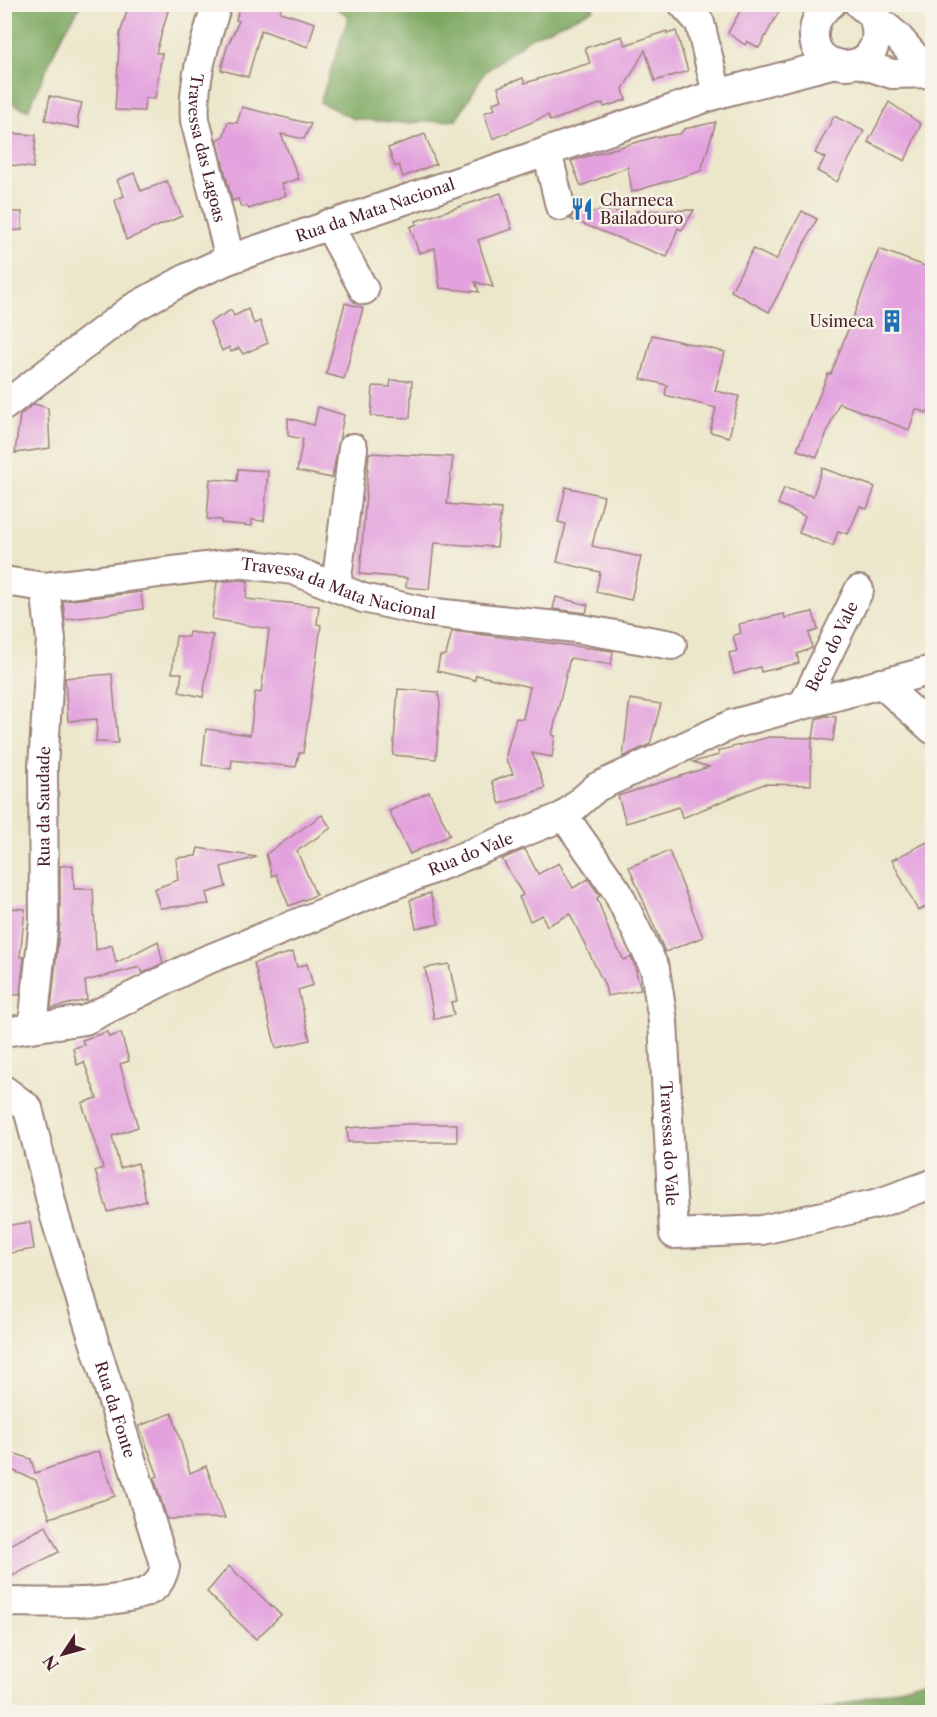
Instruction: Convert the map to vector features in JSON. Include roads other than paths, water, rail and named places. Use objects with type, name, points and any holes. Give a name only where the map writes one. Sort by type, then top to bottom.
[{"type":"street","name":"Travessa das Lagoas","points":[[217,4],[205,43],[194,99],[195,120],[230,259]]},
{"type":"street","points":[[683,4],[700,24],[717,94]]},
{"type":"street","points":[[847,63],[868,57],[877,39],[867,12]]},
{"type":"street","points":[[867,12],[904,44],[930,73]]},
{"type":"street","points":[[821,15],[821,54],[892,74],[930,73]]},
{"type":"street","points":[[778,77],[821,15]]},
{"type":"street","name":"Rua da Mata Nacional","points":[[4,406],[133,308],[189,277],[230,259],[717,94],[778,77],[847,63]]},
{"type":"street","points":[[547,151],[560,206]]},
{"type":"street","points":[[328,224],[363,290]]},
{"type":"street","points":[[336,587],[353,448]]},
{"type":"street","name":"Travessa da Mata Nacional","points":[[4,581],[45,587],[238,563],[293,570],[363,598],[426,612],[576,628],[672,645]]},
{"type":"street","name":"Rua da Saudade","points":[[33,1026],[44,920],[43,767],[51,640],[45,587]]},
{"type":"street","name":"Beco do Vale","points":[[804,703],[859,590]]},
{"type":"street","name":"Rua do Vale","points":[[4,1032],[85,1020],[199,963],[564,816],[597,787],[733,724],[933,670]]},
{"type":"street","points":[[881,683],[933,729]]},
{"type":"street","name":"Travessa do Vale","points":[[564,816],[617,891],[655,969],[663,1021],[674,1234],[762,1230],[879,1203],[933,1184]]},
{"type":"street","name":"Rua da Fonte","points":[[4,1090],[28,1108],[55,1216],[165,1568],[161,1580],[150,1590],[108,1600],[4,1602]]},
{"type":"place","name":"Charneca Bailadouro","points":[[582,209]]},
{"type":"place","name":"Usimeca","points":[[892,321]]}]
